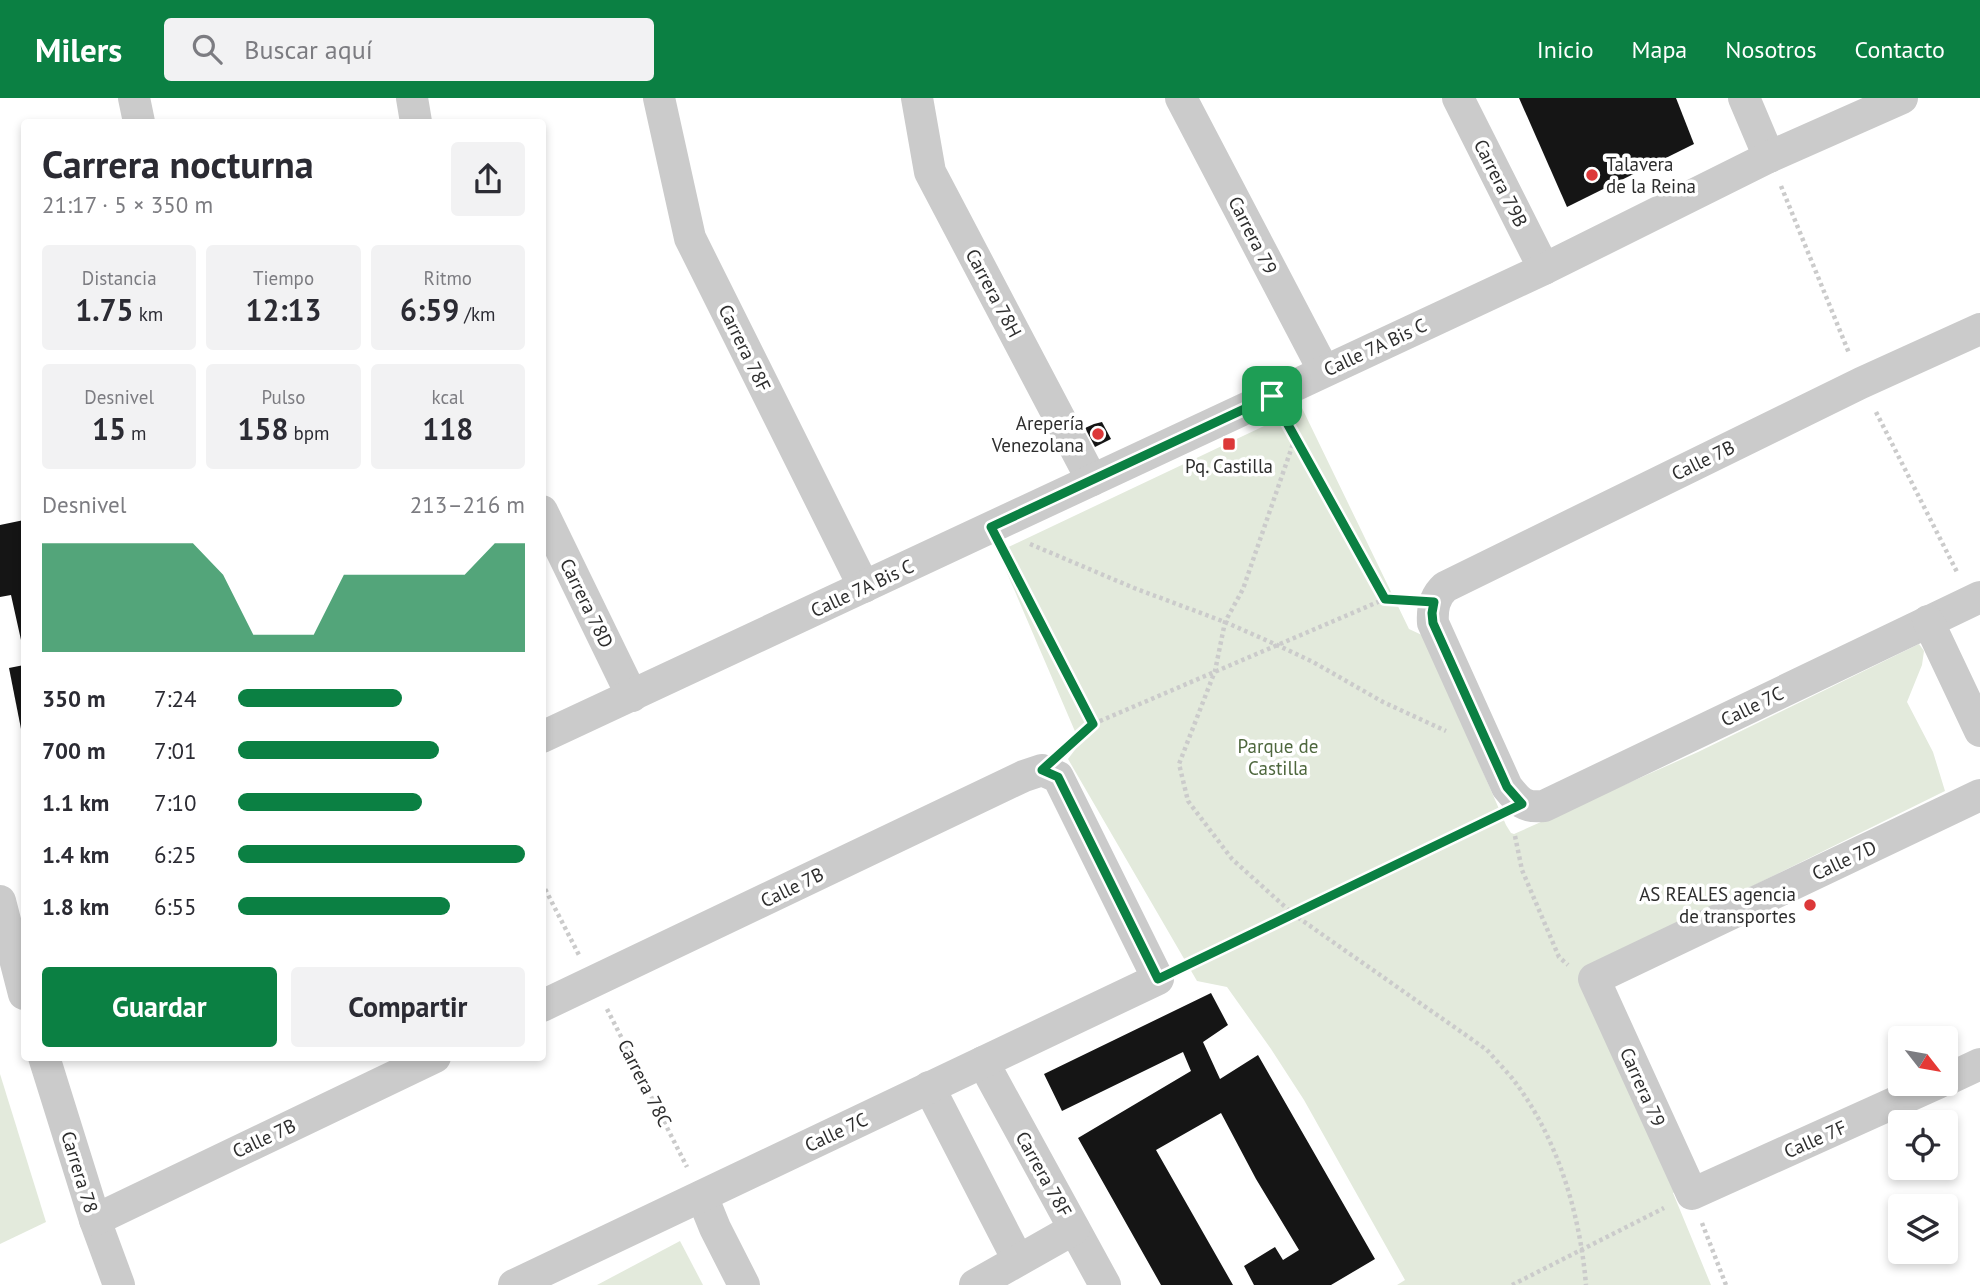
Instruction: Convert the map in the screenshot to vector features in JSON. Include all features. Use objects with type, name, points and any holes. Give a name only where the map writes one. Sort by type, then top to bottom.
[{"type":"street","points":[[134,98],[138,119]]},
{"type":"street","points":[[412,98],[416,119]]},
{"type":"street","name":"Carrera 78F","points":[[659,98],[690,238],[863,587]]},
{"type":"street","name":"Carrera 78H","points":[[917,98],[930,172],[1092,480]]},
{"type":"street","name":"Carrera 79","points":[[1181,98],[1324,372]]},
{"type":"street","name":"Carrera 79B","points":[[1458,98],[1544,269]]},
{"type":"street","points":[[1744,98],[1769,157]]},
{"type":"street","name":"Calle 7A Bis C","points":[[546,735],[1544,269],[1769,157],[1902,98]]},
{"type":"street","name":"Calle 7B","points":[[1434,602],[1445,587],[1861,383],[1980,329]]},
{"type":"street","name":"Carrera 78D","points":[[546,519],[632,696]]},
{"type":"street","name":"Calle 7C","points":[[1522,804],[1544,806],[1980,597]]},
{"type":"street","points":[[1434,602],[1433,623],[1507,787],[1522,804]]},
{"type":"street","points":[[1928,621],[1980,731]]},
{"type":"street","points":[[1042,770],[1058,777],[1158,979]]},
{"type":"street","name":"Calle 7B","points":[[546,1004],[1024,776],[1042,770]]},
{"type":"street","name":"Calle 7D","points":[[1594,979],[1980,795]]},
{"type":"street","points":[[0,901],[21,978]]},
{"type":"street","name":"Calle 7C","points":[[514,1285],[1158,979]]},
{"type":"street","name":"Carrera 79","points":[[1594,979],[1692,1194]]},
{"type":"street","name":"Carrera 78","points":[[45,1061],[95,1220],[119,1285]]},
{"type":"street","name":"Calle 7B","points":[[95,1220],[427,1061]]},
{"type":"street","name":"Carrera 78F","points":[[983,1062],[1105,1285]]},
{"type":"street","points":[[1958,1074],[1980,1064]]},
{"type":"street","points":[[929,1087],[1018,1260]]},
{"type":"street","name":"Calle 7F","points":[[1692,1194],[1909,1096]]},
{"type":"street","points":[[702,1196],[744,1285]]},
{"type":"street","points":[[975,1285],[1074,1229]]},
{"type":"path","points":[[1272,396],[1385,599]]},
{"type":"path","points":[[1295,438],[1243,589],[1225,622],[1215,671],[1179,764],[1188,801],[1232,859],[1293,914],[1487,1050],[1513,1079],[1545,1131],[1572,1200],[1583,1249],[1586,1285]]},
{"type":"path","points":[[991,527],[1277,645],[1383,702],[1491,751]]},
{"type":"path","points":[[991,527],[1093,724]]},
{"type":"path","points":[[1042,770],[1093,724],[1215,671],[1385,599],[1434,602]]},
{"type":"path","points":[[1158,979],[1522,804]]},
{"type":"path","points":[[1522,804],[1514,836],[1522,870],[1559,957],[1575,971],[1594,979]]},
{"type":"path","name":"Carrera 78C","points":[[546,891],[702,1196]]},
{"type":"path","points":[[1512,1285],[1692,1194],[1726,1285]]},
{"type":"green space","name":"Parque de Castilla","points":[[1302,408],[1409,629],[1424,636],[1511,833],[1514,834],[1698,752],[1919,644],[1924,651],[1922,665],[1907,702],[1933,752],[1945,791],[1583,970],[1684,1186],[1673,1193],[1711,1285],[1397,1285],[1405,1280],[1304,1100],[1227,987],[1197,981],[1068,759],[1080,743],[998,552]]},
{"type":"green space","points":[[0,1074],[46,1222],[0,1244]]},
{"type":"green space","points":[[680,1241],[703,1285],[597,1285]]},
{"type":"building","name":"Talavera de la Reina","points":[[1519,98],[1676,98],[1694,144],[1567,207]]},
{"type":"building","name":"Arepería Venezolana","points":[[1102,422],[1111,439],[1095,447],[1085,428]]},
{"type":"building","points":[[21,521],[21,640],[11,595],[0,597],[0,525]]},
{"type":"building","points":[[21,666],[21,729],[9,668]]},
{"type":"building","points":[[1211,993],[1228,1025],[1203,1042],[1220,1079],[1258,1055],[1375,1259],[1331,1285],[1254,1285],[1244,1266],[1275,1247],[1283,1260],[1299,1250],[1256,1179],[1221,1113],[1156,1150],[1233,1285],[1161,1285],[1078,1138],[1191,1071],[1183,1052],[1062,1111],[1044,1074]]},
{"type":"place","name":"Talavera de la Reina","points":[[1592,175]]},
{"type":"place","name":"Arepería Venezolana","points":[[1098,434]]},
{"type":"place","name":"Pq. Castilla","points":[[1229,444]]},
{"type":"place","name":"AS REALES agencia de transportes","points":[[1810,905]]},
{"type":"route","points":[[1272,396],[1385,599],[1434,602],[1433,623],[1507,787],[1522,804],[1158,979],[1058,777],[1042,770],[1093,724],[991,527],[1272,396]]}]
